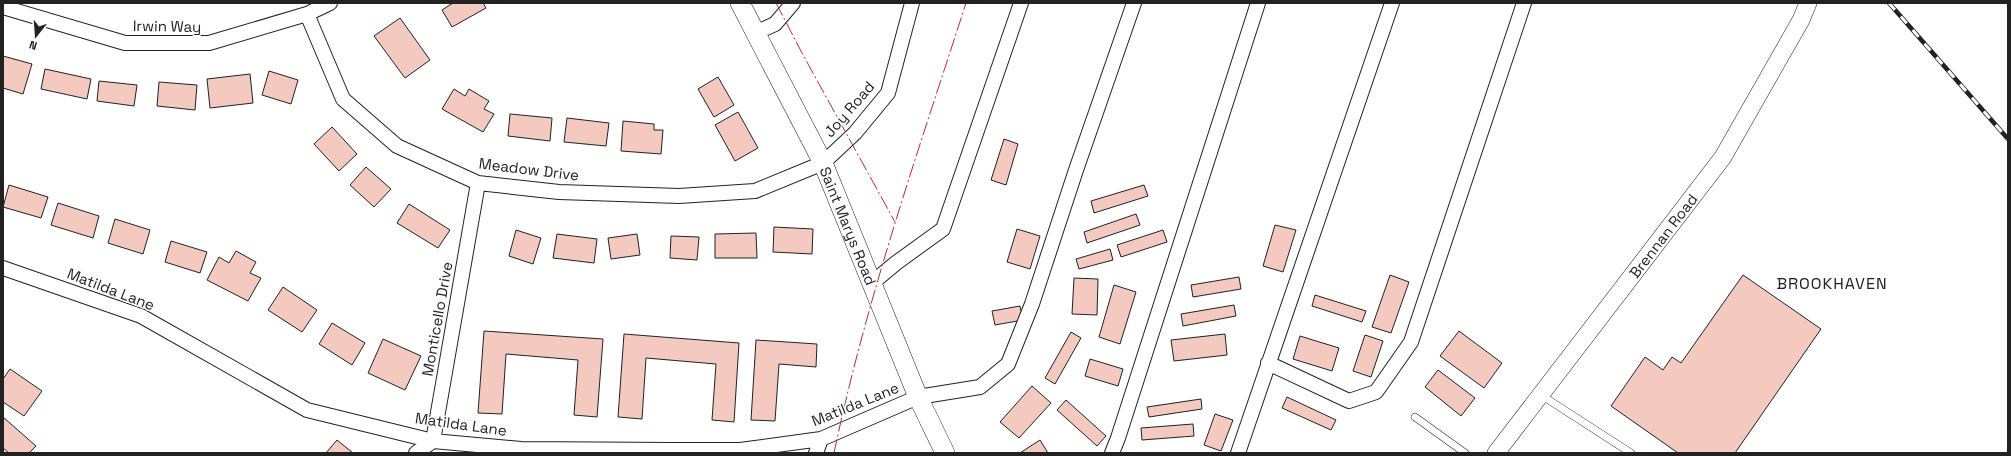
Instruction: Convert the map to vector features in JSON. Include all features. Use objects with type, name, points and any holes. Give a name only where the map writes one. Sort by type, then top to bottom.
[{"type":"main road","name":"Saint Marys Road","points":[[740,3],[823,163],[918,397],[945,453]]},
{"type":"street","name":"Irwin Way","points":[[3,7],[125,43],[209,44],[307,14],[330,3]]},
{"type":"street","points":[[755,33],[775,24],[793,3]]},
{"type":"street","name":"Joy Road","points":[[823,163],[855,133],[888,93],[912,3]]},
{"type":"street","points":[[872,283],[896,262],[943,229],[1021,3]]},
{"type":"street","name":"Matilda Lane","points":[[3,268],[141,316],[307,410],[433,440],[521,449],[742,451],[821,439],[918,397],[980,387],[1008,364],[1032,304],[1076,170],[1134,3]]},
{"type":"street","points":[[1112,453],[1258,3]]},
{"type":"street","points":[[1238,453],[1392,3]]},
{"type":"street","points":[[1268,363],[1349,400],[1376,392],[1412,342],[1524,3]]},
{"type":"street","name":"Brennan Road","points":[[1496,453],[1723,157],[1801,20],[1808,3]]},
{"type":"street","name":"Meadow Drive","points":[[307,14],[343,99],[397,146],[478,183],[559,192],[679,196],[755,191],[823,163]]},
{"type":"street","name":"Monticello Drive","points":[[433,440],[478,183]]},
{"type":"street","points":[[816,453],[821,439]]},
{"type":"street","points":[[416,453],[433,440]]},
{"type":"lane","points":[[1540,395],[1631,453]]},
{"type":"lane","points":[[1415,417],[1465,453]]},
{"type":"building","points":[[453,3],[483,3],[486,8],[452,27],[442,10]]},
{"type":"building","points":[[400,18],[430,60],[405,78],[374,36]]},
{"type":"building","points":[[3,56],[32,64],[23,94],[3,88]]},
{"type":"building","points":[[45,69],[91,79],[87,99],[41,89]]},
{"type":"building","points":[[269,71],[298,80],[291,104],[262,95]]},
{"type":"building","points":[[250,74],[253,103],[210,108],[207,79]]},
{"type":"building","points":[[718,77],[734,105],[714,117],[698,89]]},
{"type":"building","points":[[99,81],[137,85],[134,106],[97,101]]},
{"type":"building","points":[[159,82],[197,85],[195,110],[157,106]]},
{"type":"building","points":[[454,89],[465,96],[469,89],[489,101],[484,109],[494,114],[483,132],[442,109]]},
{"type":"building","points":[[738,112],[758,148],[735,161],[715,125]]},
{"type":"building","points":[[510,114],[552,118],[550,141],[508,136]]},
{"type":"building","points":[[567,118],[609,123],[606,146],[564,142]]},
{"type":"building","points":[[623,121],[654,124],[654,130],[663,130],[661,154],[621,151]]},
{"type":"building","points":[[332,127],[357,154],[339,171],[314,144]]},
{"type":"building","points":[[1004,139],[1018,144],[1006,185],[991,180]]},
{"type":"building","points":[[366,167],[391,189],[374,207],[350,185]]},
{"type":"building","points":[[9,185],[48,197],[41,218],[3,207]]},
{"type":"building","points":[[1144,185],[1148,196],[1094,213],[1091,201]]},
{"type":"building","points":[[58,203],[99,216],[93,238],[51,225]]},
{"type":"building","points":[[409,204],[450,230],[438,248],[397,223]]},
{"type":"building","points":[[1136,214],[1140,225],[1087,243],[1084,232]]},
{"type":"building","points":[[115,219],[150,230],[143,254],[108,243]]},
{"type":"building","points":[[1275,225],[1296,230],[1283,272],[1263,266]]},
{"type":"building","points":[[774,227],[813,229],[812,254],[773,252]]},
{"type":"building","points":[[1017,229],[1040,236],[1030,269],[1007,262]]},
{"type":"building","points":[[516,230],[541,238],[533,264],[509,256]]},
{"type":"building","points":[[1163,230],[1167,242],[1121,257],[1117,245]]},
{"type":"building","points":[[756,233],[757,258],[715,258],[715,234]]},
{"type":"building","points":[[557,234],[597,239],[594,263],[553,258]]},
{"type":"building","points":[[637,234],[640,255],[611,259],[608,238]]},
{"type":"building","points":[[671,236],[699,237],[697,260],[670,258]]},
{"type":"building","points":[[171,241],[207,252],[200,273],[165,262]]},
{"type":"building","points":[[1110,249],[1113,260],[1079,269],[1076,259]]},
{"type":"building","points":[[236,251],[256,262],[250,273],[261,278],[248,301],[207,280],[219,257],[229,263]]},
{"type":"building","points":[[1390,275],[1409,282],[1391,333],[1372,327]]},
{"type":"building","points":[[1743,275],[1821,329],[1735,453],[1678,453],[1611,406],[1645,357],[1663,370],[1672,357],[1681,363]]},
{"type":"building","points":[[1239,277],[1241,289],[1193,297],[1191,285]]},
{"type":"building","points":[[1074,278],[1098,279],[1097,315],[1072,314]]},
{"type":"building","points":[[1114,285],[1136,292],[1120,344],[1099,337]]},
{"type":"building","points":[[283,287],[317,310],[302,332],[268,310]]},
{"type":"building","points":[[1315,295],[1366,311],[1362,322],[1312,306]]},
{"type":"building","points":[[1234,305],[1236,316],[1183,326],[1181,314]]},
{"type":"building","points":[[1020,306],[1023,320],[995,325],[992,311]]},
{"type":"building","points":[[332,323],[365,343],[352,365],[319,344]]},
{"type":"building","points":[[484,331],[603,339],[597,417],[574,415],[578,360],[506,354],[502,414],[478,413]]},
{"type":"building","points":[[1459,331],[1502,363],[1484,388],[1440,356]]},
{"type":"building","points":[[1071,332],[1081,338],[1055,384],[1045,378]]},
{"type":"building","points":[[624,334],[739,343],[734,422],[712,420],[716,364],[646,358],[642,419],[618,417]]},
{"type":"building","points":[[1225,334],[1227,355],[1174,361],[1171,340]]},
{"type":"building","points":[[1365,335],[1383,341],[1371,377],[1353,371]]},
{"type":"building","points":[[1300,336],[1339,348],[1332,371],[1293,359]]},
{"type":"building","points":[[383,339],[421,356],[405,390],[368,373]]},
{"type":"building","points":[[756,340],[817,344],[816,367],[779,364],[775,421],[751,420]]},
{"type":"building","points":[[1090,359],[1123,369],[1118,386],[1085,376]]},
{"type":"building","points":[[10,369],[42,391],[24,416],[3,402],[3,379]]},
{"type":"building","points":[[1438,370],[1475,398],[1461,416],[1425,387]]},
{"type":"building","points":[[1032,386],[1051,403],[1019,438],[1000,422]]},
{"type":"building","points":[[1287,397],[1336,420],[1331,430],[1282,408]]},
{"type":"building","points":[[1201,399],[1202,409],[1149,417],[1147,407]]},
{"type":"building","points":[[1066,400],[1106,436],[1097,446],[1057,410]]},
{"type":"building","points":[[1215,414],[1233,420],[1221,451],[1204,445]]},
{"type":"building","points":[[3,417],[36,446],[29,453],[9,453],[3,448]]},
{"type":"building","points":[[1193,424],[1194,436],[1142,440],[1141,428]]},
{"type":"building","points":[[337,440],[353,453],[326,453]]},
{"type":"building","points":[[1040,440],[1048,453],[1020,453]]},
{"type":"railway","points":[[1889,3],[2008,139]]},
{"type":"power","points":[[776,3],[895,222]]},
{"type":"power","points":[[834,453],[861,339],[877,283],[966,3]]},
{"type":"district","name":"BROOKHAVEN","points":[[1832,283]]}]
